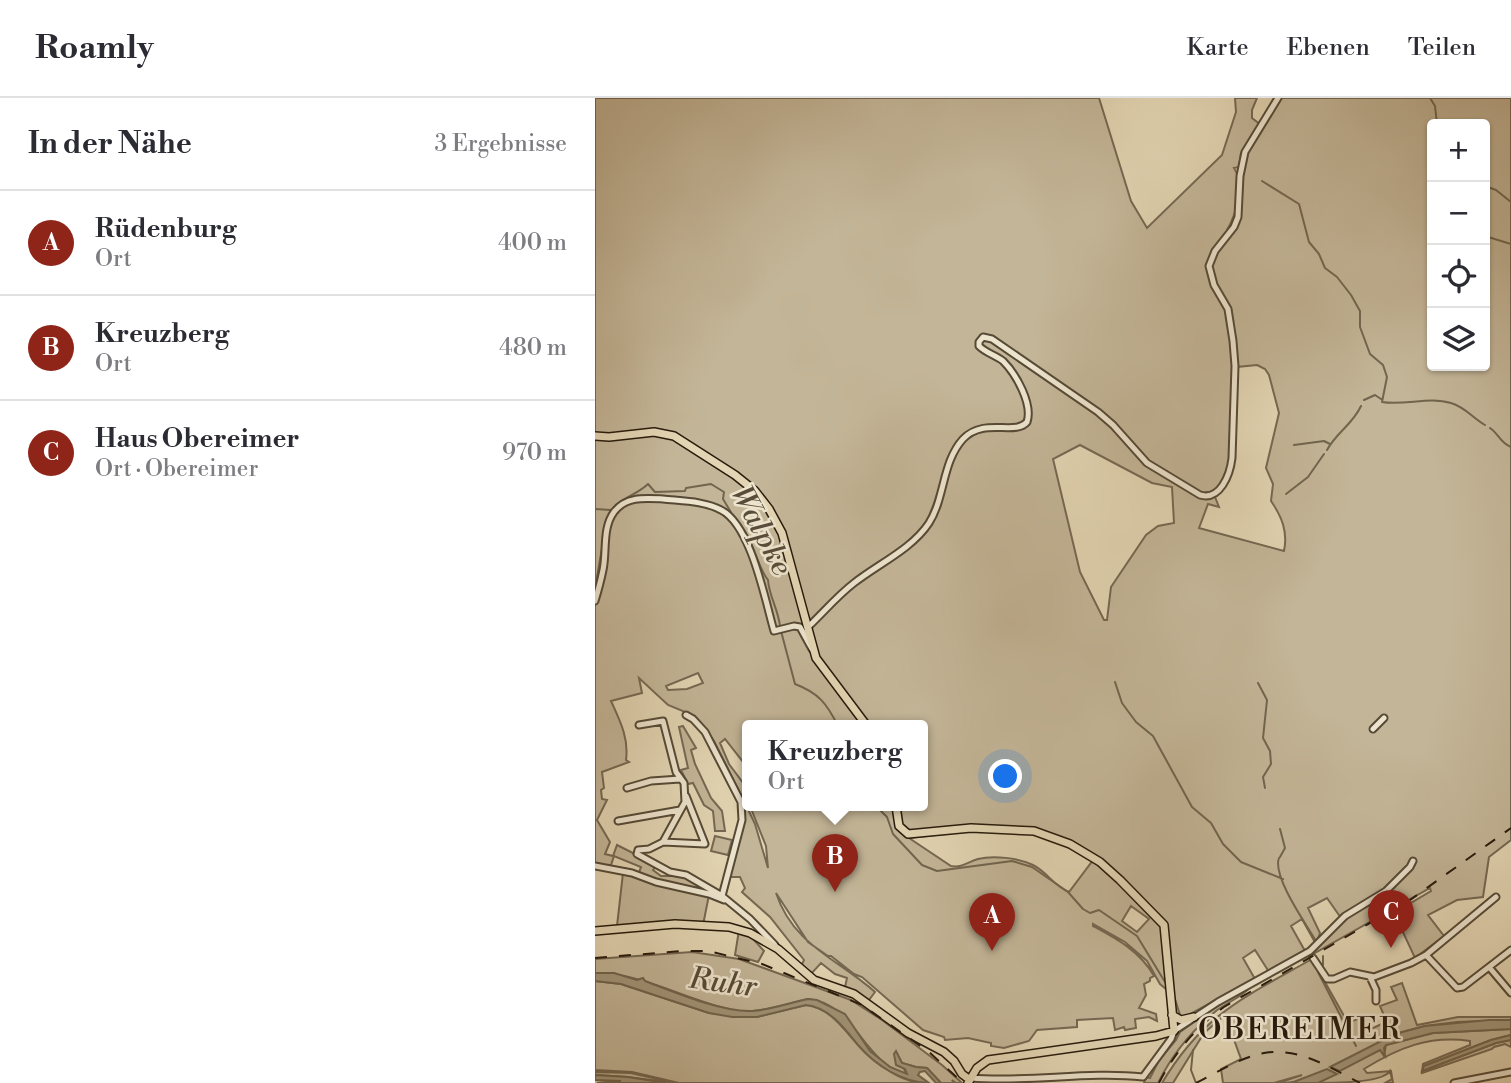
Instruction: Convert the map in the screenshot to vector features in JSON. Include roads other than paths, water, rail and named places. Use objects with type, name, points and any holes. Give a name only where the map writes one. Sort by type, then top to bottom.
[{"type":"main road","points":[[595,436],[609,438],[655,432],[669,434],[696,448],[750,486],[779,526],[820,666],[862,720]]},
{"type":"main road","points":[[595,931],[651,925],[703,925],[764,936],[814,980],[858,996],[908,1034],[944,1052],[970,1080],[979,1065],[988,1060],[1162,1035],[1174,1031],[1164,925],[1100,862],[1070,844],[1034,831],[971,828],[908,834],[899,826],[897,811]]},
{"type":"main road","points":[[1172,1015],[1181,1020],[1194,1017]]},
{"type":"street","points":[[807,628],[851,585],[903,548],[925,528],[933,515],[947,471],[964,439],[984,428],[1018,428],[1027,422],[1029,407],[1021,388],[1005,363],[981,348],[979,342],[983,337],[992,339],[1098,412],[1114,425],[1147,463],[1200,495],[1209,497],[1216,494],[1229,473],[1232,458],[1235,359],[1229,312],[1212,280],[1209,266],[1212,255],[1234,228],[1238,218],[1240,176],[1245,152],[1278,98]]},
{"type":"street","points":[[595,601],[604,568],[608,525],[615,510],[627,502],[643,498],[717,508],[735,522],[751,555],[774,631],[800,627],[813,649]]},
{"type":"street","points":[[686,715],[705,732],[741,802],[742,820],[722,896]]},
{"type":"street","points":[[1373,729],[1384,718]]},
{"type":"street","points":[[639,725],[663,721],[676,772],[684,783],[685,802],[663,842]]},
{"type":"street","points":[[627,788],[651,780],[680,779]]},
{"type":"street","points":[[685,794],[705,844],[663,842],[649,849],[638,850],[637,854],[670,872],[686,875],[722,896],[764,936]]},
{"type":"street","points":[[618,821],[680,810]]},
{"type":"street","points":[[970,1080],[1040,1082],[1114,1074],[1143,1080],[1174,1031],[1194,1017],[1311,954],[1341,919],[1386,891],[1413,861]]},
{"type":"street","points":[[595,866],[709,894],[732,904]]},
{"type":"street","points":[[1311,954],[1327,979],[1350,972],[1370,977],[1426,955],[1496,897]]},
{"type":"street","points":[[1426,955],[1457,988],[1463,987],[1511,950]]},
{"type":"street","points":[[1489,967],[1511,993]]},
{"type":"street","points":[[1370,977],[1376,990],[1376,1001]]},
{"type":"street","points":[[1162,1035],[1167,1044]]},
{"type":"street","points":[[1454,1083],[1511,1072]]},
{"type":"waterway","points":[[1430,98],[1435,106],[1436,119]]},
{"type":"waterway","points":[[1262,181],[1299,204],[1309,242],[1319,254],[1325,268],[1337,277],[1360,311],[1360,327],[1370,354],[1383,365],[1387,377],[1382,402],[1443,401],[1461,407],[1485,425]]},
{"type":"waterway","points":[[1490,188],[1511,202]]},
{"type":"waterway","points":[[1490,238],[1511,244]]},
{"type":"waterway","points":[[1364,400],[1375,395],[1381,399]]},
{"type":"waterway","points":[[1327,450],[1361,406]]},
{"type":"waterway","points":[[1490,428],[1511,447]]},
{"type":"waterway","points":[[1294,445],[1324,441],[1330,444]]},
{"type":"waterway","points":[[1286,494],[1308,477],[1324,454]]},
{"type":"waterway","name":"Walpke","points":[[609,516],[616,506],[648,484],[655,492],[685,491],[686,488],[711,484],[724,492],[723,499],[735,519]]},
{"type":"waterway","points":[[595,509],[611,510]]},
{"type":"waterway","name":"Walpke","points":[[738,523],[768,580],[780,626]]},
{"type":"waterway","name":"Walpke","points":[[595,589],[606,525]]},
{"type":"waterway","name":"Walpke","points":[[781,631],[795,684],[821,700],[835,720]]},
{"type":"waterway","points":[[1115,682],[1122,703],[1136,722],[1153,736],[1192,807],[1211,823],[1223,844],[1241,862],[1283,879]]},
{"type":"waterway","points":[[1258,683],[1267,700],[1263,738],[1270,751],[1271,764],[1263,777],[1265,788]]},
{"type":"waterway","name":"Walpke","points":[[881,811],[887,817],[893,834],[922,865],[937,871],[1012,861],[1032,867],[1068,892],[1083,909],[1090,913],[1099,910],[1137,936],[1165,982]]},
{"type":"waterway","points":[[1280,829],[1285,848],[1280,857]]},
{"type":"waterway","points":[[1279,858],[1278,866],[1285,888],[1316,941]]},
{"type":"waterway","points":[[1323,956],[1323,965]]},
{"type":"waterway","points":[[1318,972],[1356,1046]]},
{"type":"waterway","name":"Walpke","points":[[1174,996],[1180,1015]]},
{"type":"waterway","name":"Walpke","points":[[1193,1050],[1191,1070],[1196,1083]]},
{"type":"railway","points":[[1159,1083],[1187,1041],[1224,1007],[1410,900],[1511,828]]},
{"type":"railway","points":[[595,958],[708,951],[762,964],[862,1005],[929,1052],[963,1083]]},
{"type":"railway","points":[[1196,1083],[1246,1058],[1278,1052],[1300,1055],[1360,1083]]},
{"type":"place","name":"Kreuzberg","points":[[835,892]]},
{"type":"place","name":"Haus Obereimer","points":[[1391,948]]},
{"type":"place","name":"Rüdenburg","points":[[992,951]]},
{"type":"district","name":"OBEREIMER","points":[[1300,1029]]},
{"type":"water label","name":"Ruhr","points":[[723,982]]}]
